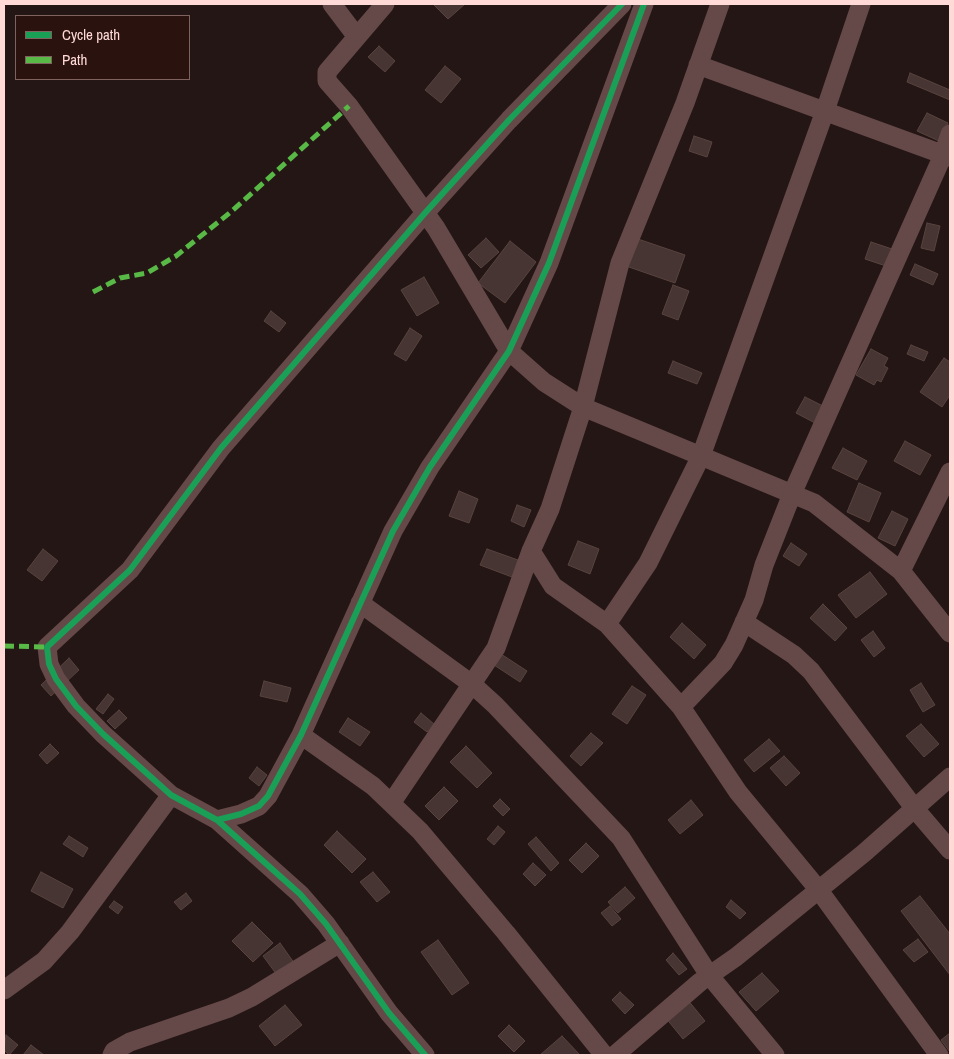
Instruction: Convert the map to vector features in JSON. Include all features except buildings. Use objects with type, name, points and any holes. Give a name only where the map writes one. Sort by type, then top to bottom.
[{"type":"street","points":[[332,4],[356,37]]},
{"type":"street","points":[[385,4],[327,72],[327,81],[349,106],[425,213],[510,351],[544,382],[583,407],[814,502],[901,571],[950,633]]},
{"type":"street","points":[[425,1055],[389,1013],[340,943],[300,894],[217,820],[170,795],[102,734],[76,706],[48,664],[47,647],[101,599],[130,570],[221,448],[425,213],[509,120],[622,4]]},
{"type":"street","points":[[217,820],[242,814],[259,806],[268,796],[301,735],[393,531],[430,467],[510,351],[549,263],[644,4]]},
{"type":"street","points":[[607,624],[648,564],[701,456],[825,112],[861,4]]},
{"type":"street","points":[[392,802],[473,685],[496,648],[531,552],[550,509],[583,407],[620,263],[698,65],[714,6]]},
{"type":"street","points":[[698,65],[947,156]]},
{"type":"street","points":[[681,707],[723,663],[734,645],[792,494],[947,156],[950,134]]},
{"type":"street","points":[[901,571],[949,476]]},
{"type":"street","points":[[531,552],[553,586],[607,624],[681,707],[738,792],[818,889],[939,1055]]},
{"type":"street","points":[[360,603],[473,685],[495,704],[621,838],[709,976],[775,1055]]},
{"type":"street","points":[[744,622],[794,655],[811,671],[915,808],[950,850]]},
{"type":"street","points":[[301,735],[392,802],[420,831],[469,888],[604,1055]]},
{"type":"street","points":[[615,1055],[709,976],[736,957],[818,889],[950,777]]},
{"type":"street","points":[[4,990],[44,960],[70,932],[170,795]]},
{"type":"street","points":[[112,1055],[114,1051],[130,1042],[230,1008],[340,943]]},
{"type":"marked path","points":[[93,292],[120,278],[147,273],[176,256],[232,211],[349,106]]},
{"type":"marked path","points":[[4,646],[47,647]]},
{"type":"cycle path","points":[[217,820],[171,795],[103,734],[76,706],[56,679],[49,664],[47,647],[130,570],[221,448],[425,213],[509,120],[622,4]]},
{"type":"cycle path","points":[[425,1055],[389,1013],[326,924],[300,894],[217,820],[241,814],[259,806],[268,796],[301,735],[393,531],[430,467],[509,351],[549,263],[644,4]]}]
